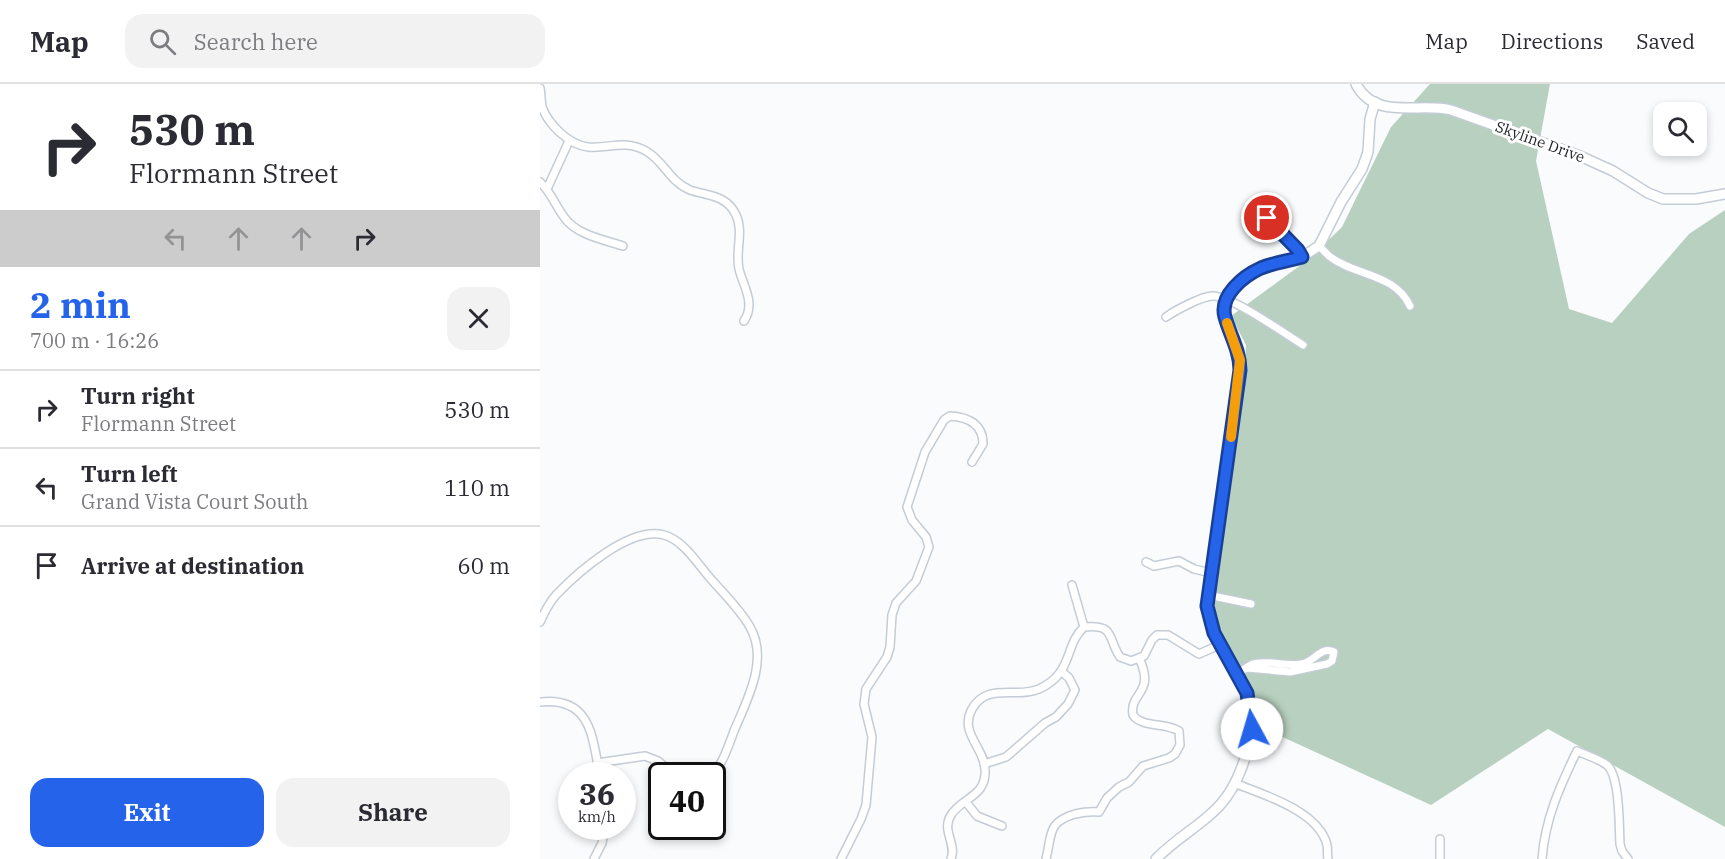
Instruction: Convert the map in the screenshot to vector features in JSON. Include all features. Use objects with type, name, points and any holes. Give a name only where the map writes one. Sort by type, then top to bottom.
[{"type":"street","points":[[1156,859],[1222,803],[1234,783],[1250,745],[1252,729],[1247,693],[1219,645],[1209,619],[1207,606],[1240,370],[1238,352],[1224,313],[1226,299],[1233,288],[1261,268],[1308,255],[1319,246],[1341,202],[1362,169],[1368,152],[1370,119],[1375,102],[1361,92],[1356,84]]},
{"type":"street","points":[[540,88],[543,108],[558,131],[569,141],[588,147],[616,144],[645,150],[660,162],[680,184],[729,203],[740,227],[738,267],[749,297],[747,316],[744,321]]},
{"type":"street","name":"Skyline Drive","points":[[1375,102],[1393,109],[1430,106],[1451,110],[1580,156],[1613,171],[1648,193],[1663,199],[1694,200],[1725,194]]},
{"type":"street","points":[[547,189],[569,141]]},
{"type":"street","points":[[540,182],[547,189],[565,220],[581,231],[623,246]]},
{"type":"street","points":[[1267,218],[1302,257]]},
{"type":"street","points":[[1319,246],[1330,257],[1358,271],[1386,281],[1401,291],[1410,306]]},
{"type":"street","points":[[1166,317],[1206,297],[1213,296],[1241,305],[1304,345]]},
{"type":"street","points":[[841,859],[866,805],[872,737],[864,704],[866,689],[890,647],[892,615],[896,603],[916,581],[929,547],[926,537],[912,520],[907,507],[925,452],[944,420],[950,416],[966,418],[975,423],[981,431],[983,444],[972,462]]},
{"type":"street","points":[[540,622],[556,596],[600,556],[627,540],[643,534],[666,535],[685,549],[751,627],[756,644],[754,679],[750,694],[721,762]]},
{"type":"street","points":[[1146,562],[1154,566],[1179,561],[1194,569],[1211,573]]},
{"type":"street","points":[[1072,585],[1084,627]]},
{"type":"street","points":[[1208,595],[1251,604]]},
{"type":"street","points":[[951,859],[953,847],[948,836],[948,822],[956,809],[976,794],[984,782],[984,764],[969,734],[968,725],[969,716],[976,704],[989,693],[1035,690],[1049,683],[1061,671],[1078,634],[1084,627],[1097,626],[1107,631],[1111,635],[1117,652],[1125,660],[1131,661],[1144,656],[1157,635],[1168,635],[1198,654],[1219,645]]},
{"type":"street","points":[[1237,674],[1253,663],[1297,665],[1307,662],[1327,649],[1334,652],[1332,661],[1327,664],[1290,672],[1247,668]]},
{"type":"street","points":[[1046,859],[1052,828],[1056,822],[1089,811],[1099,812],[1107,798],[1119,787],[1129,782],[1138,770],[1143,766],[1169,758],[1175,754],[1180,745],[1179,731],[1167,725],[1140,722],[1133,716],[1133,705],[1144,689],[1145,682],[1144,668],[1139,658]]},
{"type":"street","points":[[984,764],[1006,757],[1064,710],[1074,690],[1069,678],[1061,671]]},
{"type":"street","points":[[540,702],[566,704],[584,715],[589,724],[597,762]]},
{"type":"street","points":[[1542,859],[1543,841],[1551,807],[1577,751],[1609,766],[1612,771],[1616,787],[1620,844],[1628,859]]},
{"type":"street","points":[[604,762],[645,756],[658,762]]},
{"type":"street","points":[[1234,783],[1297,810],[1311,821],[1318,827],[1327,844],[1328,859]]},
{"type":"street","points":[[966,802],[977,816],[1002,825]]},
{"type":"street","points":[[1440,839],[1440,859]]},
{"type":"street","points":[[594,859],[603,840]]},
{"type":"green space","points":[[1430,84],[1550,84],[1536,161],[1569,309],[1612,323],[1689,234],[1725,210],[1725,827],[1548,729],[1431,805],[1263,728],[1212,610],[1230,472],[1243,397],[1246,345],[1231,316],[1309,259],[1342,227],[1391,127]]},
{"type":"slow traffic","points":[[1227,323],[1240,360],[1231,437]]},
{"type":"route","points":[[1252,729],[1247,693],[1219,645],[1209,619],[1207,606],[1240,370],[1238,352],[1224,313],[1226,299],[1233,288],[1261,268],[1302,257],[1267,218]]}]
